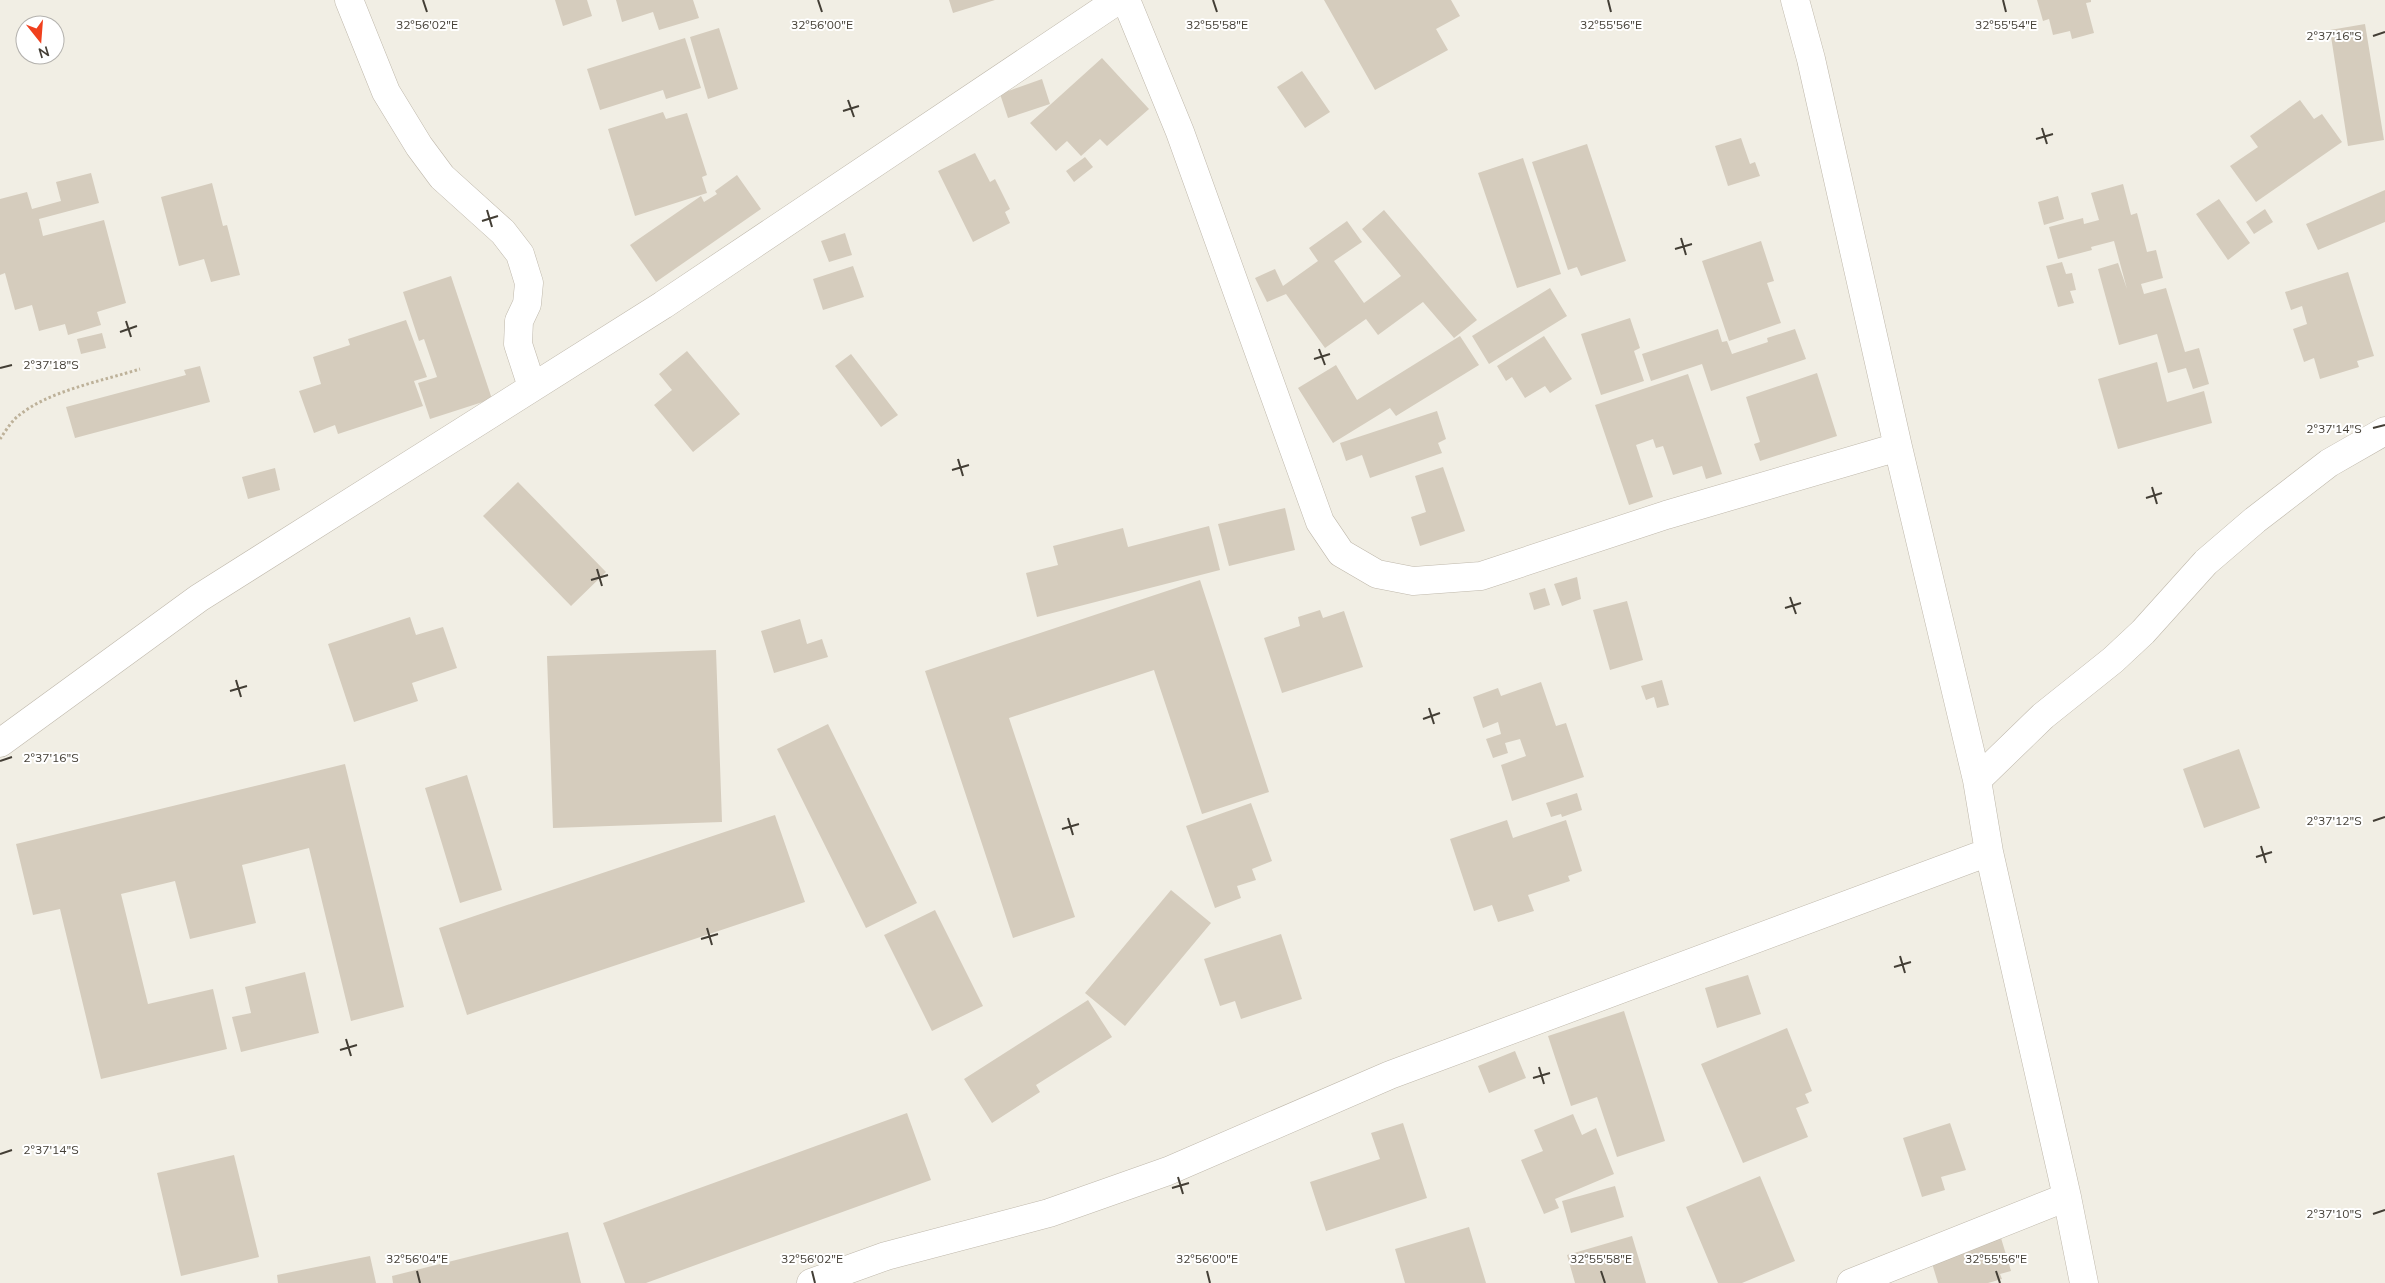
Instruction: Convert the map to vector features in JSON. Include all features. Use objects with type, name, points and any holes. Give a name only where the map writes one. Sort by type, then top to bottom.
[{"type":"street","points":[[349,0],[386,92],[419,146],[442,177],[503,232],[520,254],[529,283],[527,304],[519,321],[518,344],[532,387]]},
{"type":"street","points":[[0,743],[199,598],[663,305],[1118,0]]},
{"type":"street","points":[[1126,0],[1180,132],[1320,522],[1341,553],[1377,574],[1413,581],[1481,576],[1666,516],[1898,448]]},
{"type":"street","points":[[1795,0],[1812,59],[1898,448],[1977,780],[1989,852],[2067,1196],[2084,1283]]},
{"type":"street","points":[[1977,780],[2043,716],[2113,660],[2143,632],[2206,562],[2255,520],[2329,463],[2385,431]]},
{"type":"street","points":[[811,1283],[886,1256],[1049,1213],[1168,1171],[1390,1075],[1989,852]]},
{"type":"street","points":[[1851,1283],[2067,1196]]},
{"type":"path","points":[[0,439],[15,419],[34,406],[54,396],[140,369]]},
{"type":"building","points":[[555,0],[587,0],[592,16],[563,26]]},
{"type":"building","points":[[616,0],[693,0],[699,18],[659,30],[653,12],[622,22]]},
{"type":"building","points":[[949,0],[995,0],[953,13]]},
{"type":"building","points":[[1324,0],[1451,0],[1460,16],[1436,29],[1448,50],[1375,90]]},
{"type":"building","points":[[2037,0],[2091,0],[2091,2],[2086,3],[2094,33],[2072,39],[2070,31],[2053,35],[2049,19],[2043,21]]},
{"type":"building","points":[[2365,24],[2384,140],[2348,146],[2330,30]]},
{"type":"building","points":[[719,28],[738,89],[708,99],[690,37]]},
{"type":"building","points":[[685,38],[701,88],[666,99],[663,90],[600,110],[587,69]]},
{"type":"building","points":[[1102,58],[1149,109],[1107,146],[1100,139],[1081,156],[1067,141],[1056,151],[1030,123]]},
{"type":"building","points":[[1302,71],[1330,112],[1305,128],[1277,87]]},
{"type":"building","points":[[1042,79],[1050,104],[1008,118],[1000,94]]},
{"type":"building","points":[[2300,100],[2314,119],[2322,114],[2342,142],[2256,202],[2230,166],[2258,147],[2250,136]]},
{"type":"building","points":[[663,112],[666,119],[687,113],[707,175],[702,177],[707,193],[635,216],[608,129]]},
{"type":"building","points":[[1741,138],[1750,164],[1755,162],[1760,176],[1728,186],[1715,146]]},
{"type":"building","points":[[1587,144],[1626,261],[1581,276],[1577,267],[1568,270],[1532,162]]},
{"type":"building","points":[[975,153],[990,182],[995,179],[1010,209],[1005,212],[1010,223],[973,242],[938,171]]},
{"type":"building","points":[[1085,157],[1093,167],[1074,182],[1066,171]]},
{"type":"building","points":[[1523,158],[1561,274],[1517,288],[1478,173]]},
{"type":"building","points":[[91,173],[99,203],[39,219],[43,236],[104,220],[126,303],[97,312],[101,325],[68,335],[65,324],[39,331],[32,305],[15,310],[5,273],[0,275],[0,199],[27,192],[32,209],[61,201],[56,182]]},
{"type":"building","points":[[737,175],[761,209],[656,282],[630,245],[701,196],[704,202],[717,194],[715,191]]},
{"type":"building","points":[[212,183],[223,226],[227,225],[240,275],[211,282],[204,259],[179,266],[161,197]]},
{"type":"building","points":[[2123,184],[2131,215],[2137,213],[2147,252],[2156,250],[2163,278],[2141,284],[2144,294],[2166,288],[2185,352],[2199,348],[2209,384],[2193,389],[2186,368],[2168,373],[2157,334],[2119,345],[2098,269],[2118,263],[2127,289],[2114,241],[2091,247],[2092,250],[2058,259],[2049,227],[2083,218],[2084,224],[2099,220],[2091,193]]},
{"type":"building","points":[[2385,190],[2385,222],[2318,250],[2306,224]]},
{"type":"building","points":[[2058,196],[2064,219],[2044,225],[2038,202]]},
{"type":"building","points":[[2219,199],[2250,243],[2228,260],[2196,214]]},
{"type":"building","points":[[2265,209],[2273,222],[2254,234],[2246,222]]},
{"type":"building","points":[[1384,210],[1477,320],[1454,338],[1423,302],[1378,335],[1366,319],[1325,348],[1286,294],[1267,302],[1255,278],[1275,269],[1283,286],[1318,261],[1309,248],[1347,221],[1362,242],[1334,261],[1364,303],[1401,276],[1362,229]]},
{"type":"building","points":[[845,233],[852,255],[829,262],[821,241]]},
{"type":"building","points":[[1761,241],[1774,281],[1767,283],[1781,323],[1729,341],[1702,261]]},
{"type":"building","points":[[2062,262],[2066,274],[2072,273],[2076,290],[2070,291],[2074,303],[2058,307],[2046,266]]},
{"type":"building","points":[[853,266],[864,297],[823,310],[813,279]]},
{"type":"building","points":[[2348,272],[2374,356],[2357,361],[2359,367],[2320,379],[2314,358],[2304,362],[2293,329],[2307,324],[2302,306],[2291,310],[2285,292]]},
{"type":"building","points":[[451,276],[492,399],[430,419],[418,383],[437,377],[424,339],[419,341],[403,292]]},
{"type":"building","points":[[1550,288],[1567,316],[1489,364],[1472,336]]},
{"type":"building","points":[[1630,318],[1640,348],[1634,351],[1644,381],[1601,395],[1581,334]]},
{"type":"building","points":[[406,320],[427,377],[414,381],[423,406],[338,434],[335,425],[314,433],[299,391],[321,384],[313,357],[350,345],[348,339]]},
{"type":"building","points":[[1718,329],[1722,342],[1727,341],[1732,354],[1768,342],[1767,338],[1795,329],[1806,359],[1711,391],[1702,364],[1651,381],[1642,354]]},
{"type":"building","points":[[102,333],[106,348],[81,354],[77,339]]},
{"type":"building","points":[[1460,336],[1479,365],[1396,416],[1390,408],[1333,443],[1298,388],[1336,365],[1357,400]]},
{"type":"building","points":[[1544,336],[1572,379],[1550,393],[1545,386],[1525,398],[1512,377],[1506,381],[1497,366]]},
{"type":"building","points":[[687,351],[740,414],[693,452],[654,405],[672,390],[659,374]]},
{"type":"building","points":[[851,354],[898,415],[881,427],[835,366]]},
{"type":"building","points":[[2157,362],[2167,402],[2204,391],[2212,423],[2118,449],[2098,379]]},
{"type":"building","points":[[200,366],[210,402],[75,438],[66,407],[186,375],[184,370]]},
{"type":"building","points":[[1817,373],[1837,436],[1760,461],[1754,444],[1760,442],[1746,397]]},
{"type":"building","points":[[1688,374],[1722,474],[1706,479],[1702,466],[1673,475],[1663,446],[1656,448],[1653,439],[1636,445],[1653,497],[1629,505],[1595,405]]},
{"type":"building","points":[[1437,411],[1446,439],[1438,443],[1442,453],[1370,478],[1362,455],[1346,461],[1340,443]]},
{"type":"building","points":[[1443,467],[1465,531],[1420,546],[1411,517],[1426,512],[1415,476]]},
{"type":"building","points":[[275,468],[280,490],[248,499],[242,477]]},
{"type":"building","points":[[518,482],[606,572],[571,606],[483,516]]},
{"type":"building","points":[[1285,508],[1295,550],[1229,566],[1218,524]]},
{"type":"building","points":[[1209,526],[1220,570],[1037,617],[1026,573],[1058,565],[1053,546],[1123,528],[1128,547]]},
{"type":"building","points":[[1577,577],[1581,599],[1562,606],[1554,584]]},
{"type":"building","points":[[1200,580],[1269,792],[1202,814],[1154,670],[1009,718],[1075,917],[1013,938],[925,671]]},
{"type":"building","points":[[1545,588],[1550,605],[1534,610],[1529,593]]},
{"type":"building","points":[[1627,601],[1643,660],[1610,670],[1593,610]]},
{"type":"building","points":[[1320,610],[1323,618],[1344,611],[1363,667],[1282,693],[1264,638],[1300,626],[1298,617]]},
{"type":"building","points":[[410,617],[416,635],[443,627],[457,668],[412,683],[418,701],[354,722],[328,644]]},
{"type":"building","points":[[800,619],[807,644],[822,639],[828,657],[774,673],[761,631]]},
{"type":"building","points":[[716,650],[722,822],[553,828],[547,656]]},
{"type":"building","points":[[1662,680],[1669,705],[1657,708],[1654,697],[1646,700],[1641,686]]},
{"type":"building","points":[[1541,682],[1556,726],[1566,723],[1584,777],[1512,801],[1501,765],[1526,756],[1520,739],[1505,743],[1508,753],[1493,758],[1486,739],[1501,734],[1498,722],[1483,728],[1473,697],[1498,688],[1501,696]]},
{"type":"building","points":[[828,724],[917,903],[866,928],[777,749]]},
{"type":"building","points":[[2239,749],[2260,808],[2204,828],[2183,769]]},
{"type":"building","points":[[345,764],[404,1007],[351,1021],[309,848],[242,865],[256,923],[190,939],[175,881],[121,894],[148,1004],[213,989],[227,1049],[101,1079],[60,909],[33,915],[16,844]]},
{"type":"building","points":[[467,775],[502,890],[460,903],[425,788]]},
{"type":"building","points":[[1577,793],[1582,810],[1562,817],[1561,814],[1551,817],[1546,803]]},
{"type":"building","points":[[1251,803],[1272,861],[1252,869],[1256,880],[1237,886],[1241,898],[1215,908],[1186,826]]},
{"type":"building","points":[[775,815],[805,902],[467,1015],[439,928]]},
{"type":"building","points":[[1507,820],[1513,838],[1566,820],[1582,871],[1568,876],[1570,881],[1528,895],[1534,911],[1498,922],[1492,905],[1474,911],[1450,839]]},
{"type":"building","points":[[1171,890],[1211,923],[1125,1026],[1085,993]]},
{"type":"building","points":[[935,910],[983,1006],[932,1031],[884,935]]},
{"type":"building","points":[[1281,934],[1302,999],[1241,1019],[1235,1001],[1220,1006],[1204,959]]},
{"type":"building","points":[[305,972],[319,1033],[241,1052],[232,1017],[251,1013],[245,987]]},
{"type":"building","points":[[1748,975],[1761,1014],[1717,1028],[1705,988]]},
{"type":"building","points":[[1088,1000],[1112,1037],[1036,1085],[1040,1092],[992,1123],[964,1079]]},
{"type":"building","points":[[1624,1011],[1665,1141],[1617,1157],[1597,1097],[1571,1106],[1548,1036]]},
{"type":"building","points":[[1787,1028],[1812,1091],[1805,1094],[1809,1103],[1796,1108],[1808,1137],[1743,1163],[1701,1064]]},
{"type":"building","points":[[1515,1051],[1526,1078],[1489,1093],[1478,1066]]},
{"type":"building","points":[[907,1113],[931,1180],[646,1283],[625,1283],[603,1223]]},
{"type":"building","points":[[1573,1114],[1582,1135],[1596,1128],[1614,1174],[1555,1199],[1559,1208],[1544,1214],[1521,1160],[1543,1151],[1534,1130]]},
{"type":"building","points":[[1403,1123],[1427,1198],[1326,1231],[1310,1182],[1380,1159],[1371,1133]]},
{"type":"building","points":[[1950,1123],[1966,1170],[1941,1177],[1945,1190],[1922,1197],[1903,1138]]},
{"type":"building","points":[[234,1155],[259,1257],[181,1276],[157,1173]]},
{"type":"building","points":[[1760,1176],[1795,1261],[1742,1283],[1718,1283],[1686,1207]]},
{"type":"building","points":[[1615,1186],[1624,1217],[1571,1233],[1562,1201]]},
{"type":"building","points":[[1469,1227],[1486,1283],[1405,1283],[1395,1249]]},
{"type":"building","points":[[568,1232],[581,1283],[393,1283],[392,1276]]},
{"type":"building","points":[[1632,1236],[1646,1283],[1575,1283],[1567,1255]]},
{"type":"building","points":[[2001,1238],[2011,1271],[2000,1274],[2002,1279],[1988,1283],[1938,1283],[1931,1260]]},
{"type":"building","points":[[370,1256],[376,1283],[278,1283],[277,1275]]}]
